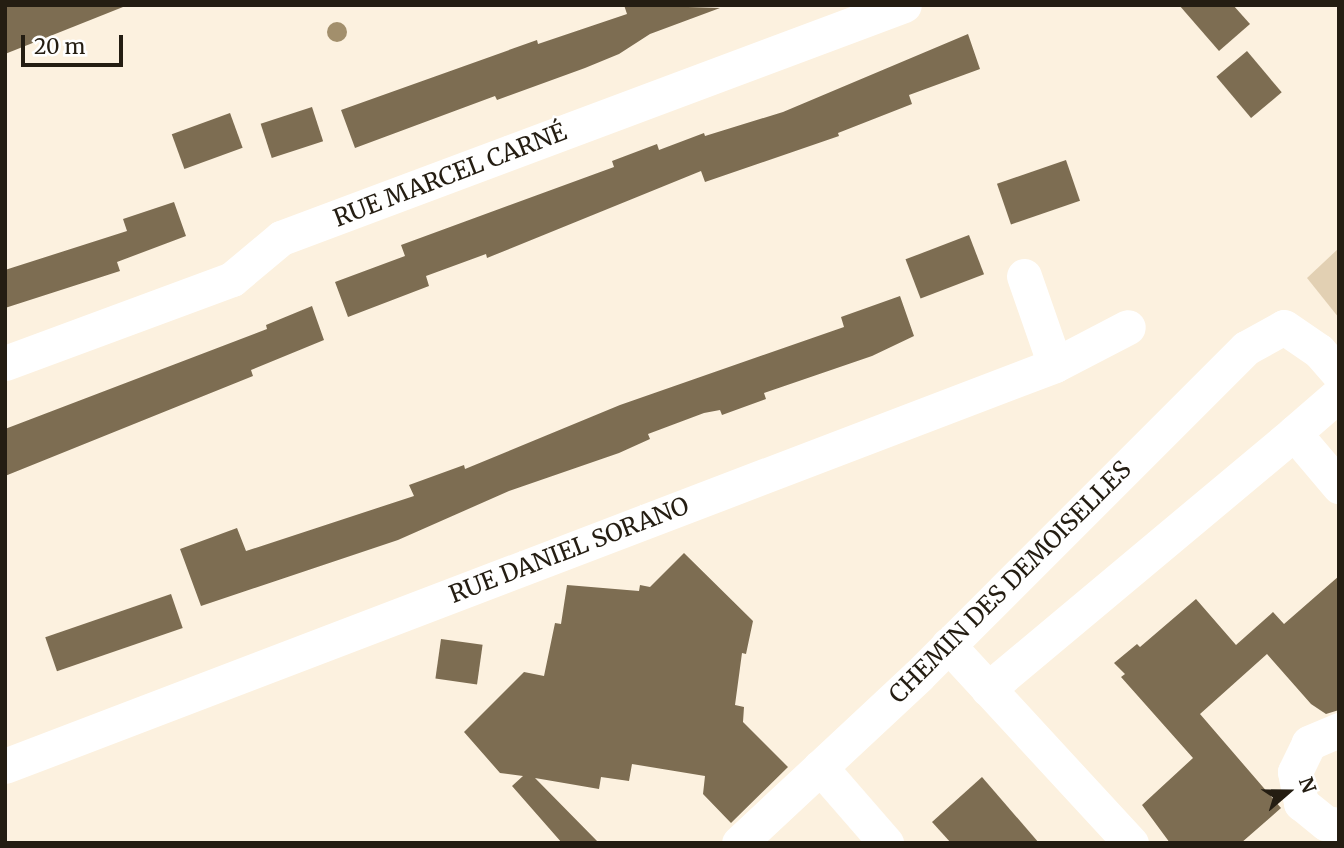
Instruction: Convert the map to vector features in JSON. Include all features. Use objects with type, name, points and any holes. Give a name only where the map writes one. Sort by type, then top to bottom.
[{"type":"street","name":"RUE MARCEL CARNÉ","points":[[5,363],[232,279],[281,239],[904,5]]},
{"type":"street","points":[[1024,276],[1055,365]]},
{"type":"street","name":"RUE DANIEL SORANO","points":[[5,766],[1055,365],[1128,327]]},
{"type":"street","name":"CHEMIN DES DEMOISELLES","points":[[739,843],[948,645],[1246,348],[1284,327],[1319,351],[1339,374]]},
{"type":"street","points":[[988,689],[1339,394]]},
{"type":"street","points":[[1294,433],[1339,486]]},
{"type":"street","points":[[948,645],[1131,843]]},
{"type":"street","points":[[1323,830],[1301,803],[1295,772],[1309,743],[1339,730]]},
{"type":"street","points":[[820,767],[886,843]]},
{"type":"shaded area","points":[[1339,248],[1339,318],[1307,278]]},
{"type":"building","points":[[5,5],[122,5],[123,7],[5,54]]},
{"type":"building","points":[[624,5],[720,8],[650,34],[619,54],[585,68],[497,100],[495,96],[355,148],[341,110],[537,40],[538,44],[627,14]]},
{"type":"building","points":[[1179,5],[1233,5],[1250,24],[1219,51]]},
{"type":"building","points":[[968,34],[980,69],[909,95],[912,104],[838,133],[839,136],[705,182],[701,171],[487,258],[486,254],[426,276],[429,286],[348,317],[335,282],[405,256],[401,245],[614,167],[612,161],[657,144],[659,150],[704,133],[705,136],[783,112]]},
{"type":"building","points":[[1247,51],[1282,92],[1251,118],[1216,77]]},
{"type":"building","points":[[312,107],[323,141],[272,158],[261,124]]},
{"type":"building","points":[[230,113],[243,148],[184,169],[172,134]]},
{"type":"building","points":[[1066,160],[1080,201],[1011,224],[997,184]]},
{"type":"building","points":[[174,202],[186,236],[117,262],[120,271],[5,308],[5,270],[127,231],[123,219]]},
{"type":"building","points":[[969,235],[984,274],[921,299],[906,259]]},
{"type":"building","points":[[900,296],[914,336],[872,356],[764,393],[766,399],[722,415],[720,410],[704,413],[648,434],[650,439],[619,453],[509,491],[398,540],[201,606],[180,549],[237,528],[246,551],[414,496],[409,485],[464,465],[465,469],[620,405],[844,327],[841,317]]},
{"type":"building","points":[[312,306],[324,340],[251,370],[253,376],[5,476],[5,429],[267,329],[266,325]]},
{"type":"building","points":[[684,553],[753,621],[746,654],[742,653],[735,705],[744,707],[743,722],[788,767],[731,823],[703,794],[705,776],[632,764],[629,781],[601,777],[599,789],[535,778],[599,843],[562,843],[512,786],[523,776],[500,773],[464,732],[524,672],[544,676],[555,623],[561,624],[567,585],[639,591],[640,585],[650,587]]},
{"type":"building","points":[[1339,576],[1339,710],[1326,714],[1311,704],[1267,654],[1200,714],[1281,808],[1241,843],[1170,843],[1142,805],[1193,758],[1121,677],[1125,674],[1114,663],[1137,644],[1140,647],[1196,599],[1236,645],[1273,612],[1284,624]]},
{"type":"building","points":[[171,594],[183,628],[57,671],[45,637]]},
{"type":"building","points":[[441,639],[483,645],[477,684],[435,679]]},
{"type":"building","points":[[982,777],[1039,843],[951,843],[932,822]]}]
